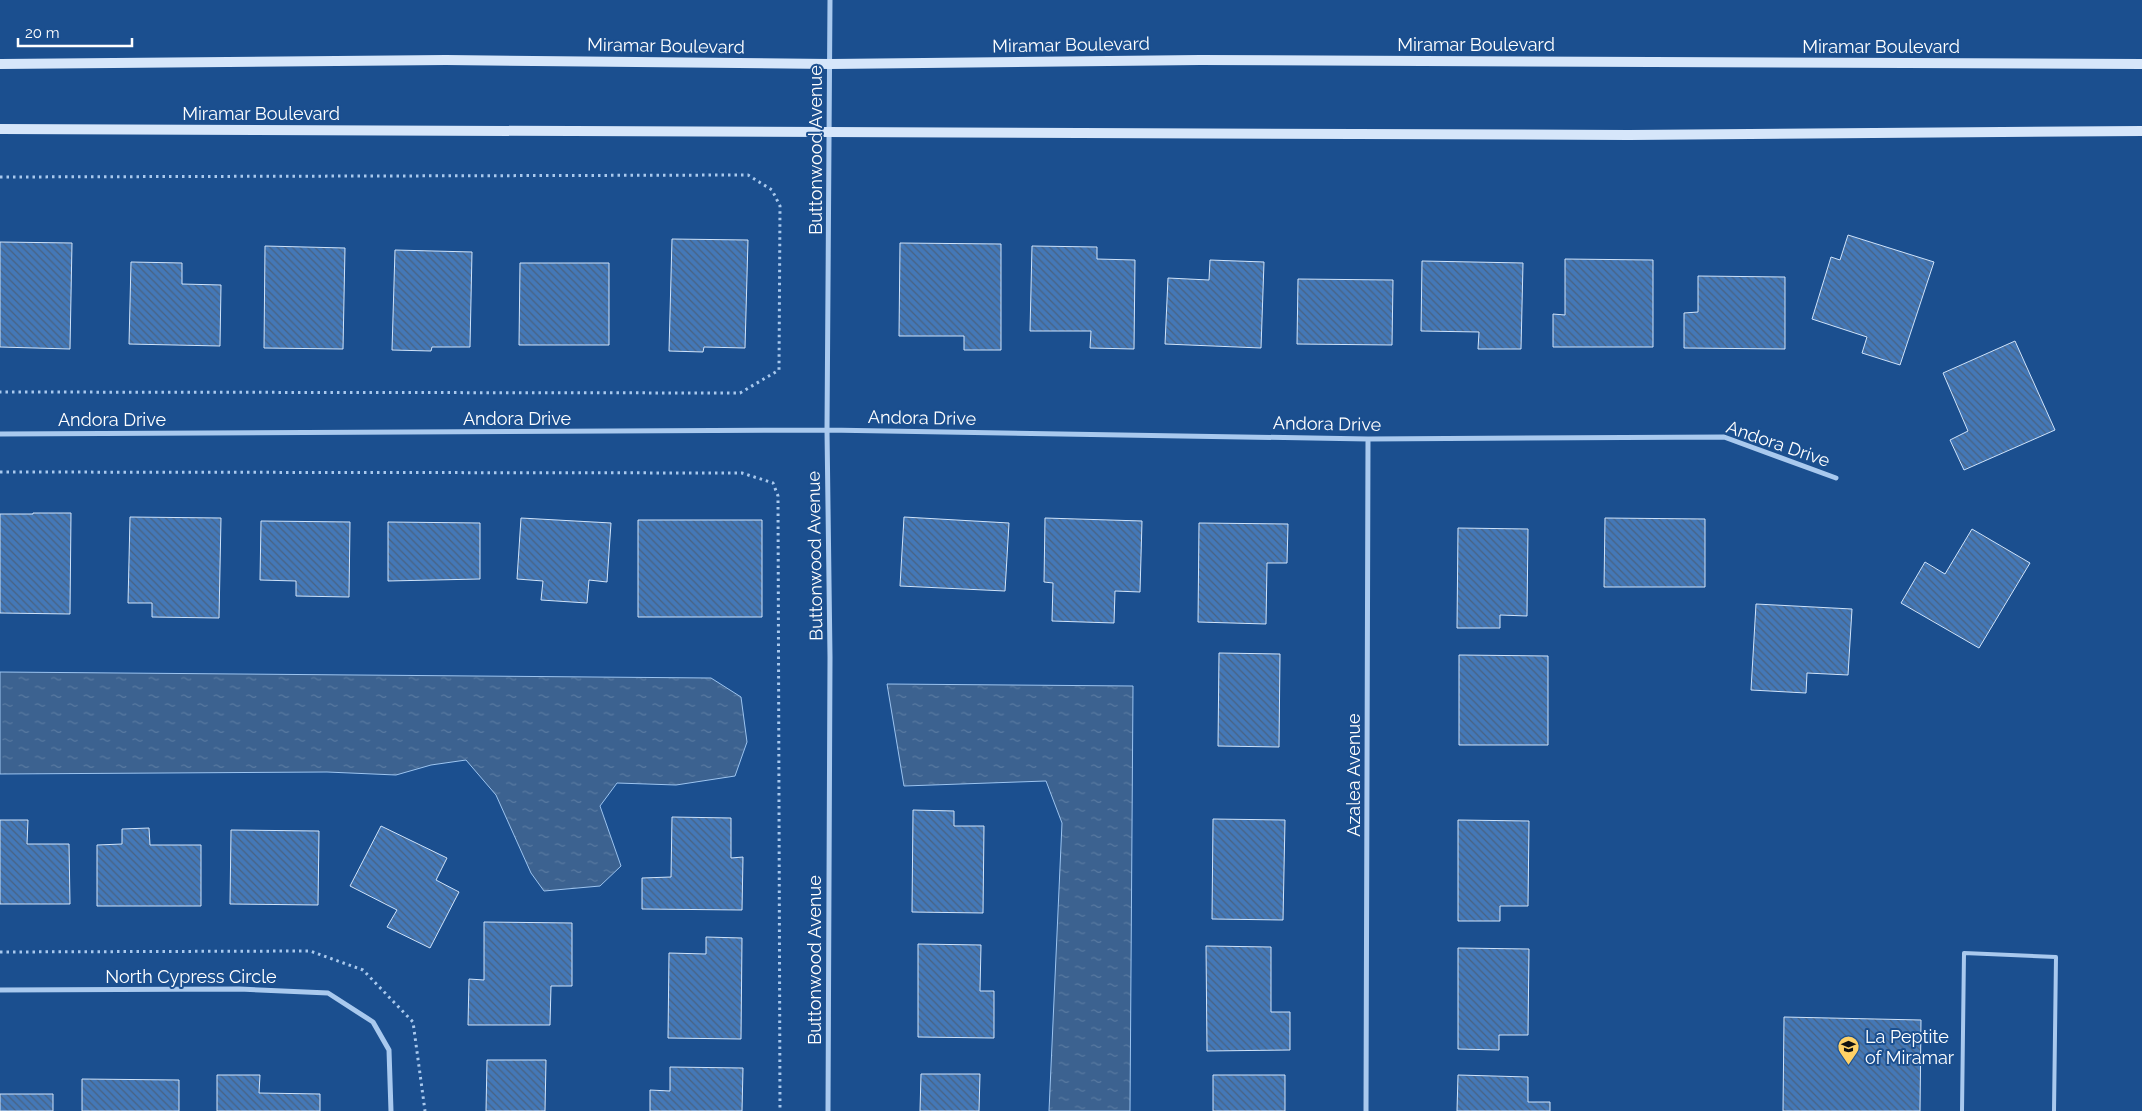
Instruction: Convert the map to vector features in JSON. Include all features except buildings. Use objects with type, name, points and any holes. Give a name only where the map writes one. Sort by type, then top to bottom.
[{"type":"street","name":"Buttonwood Avenue","points":[[828,1111],[830,657],[827,430],[830,0]]},
{"type":"street","name":"Miramar Boulevard","points":[[0,64],[446,60],[830,64],[1200,60],[2142,64]]},
{"type":"street","name":"Miramar Boulevard","points":[[0,129],[1630,135],[2142,131]]},
{"type":"street","name":"Andora Drive","points":[[0,434],[827,430],[1368,439],[1724,436],[1836,478]]},
{"type":"street","name":"Azalea Avenue","points":[[1366,1111],[1368,439]]},
{"type":"street","name":"North Cypress Circle","points":[[0,990],[239,989],[328,993],[373,1022],[389,1050],[392,1111]]},
{"type":"lane","points":[[1962,1111],[1964,953],[2056,956],[2054,1111]]},
{"type":"path","points":[[0,177],[748,175],[772,190],[780,206],[780,226],[779,370],[740,393],[0,392]]},
{"type":"path","points":[[0,472],[742,473],[773,482],[778,496],[780,1111]]},
{"type":"water","points":[[0,672],[711,678],[741,697],[747,742],[735,776],[676,785],[617,783],[600,806],[621,866],[600,886],[544,891],[531,873],[496,795],[466,760],[431,765],[396,775],[327,772],[0,774]]},
{"type":"water","points":[[887,684],[1133,686],[1130,1111],[1049,1111],[1062,823],[1046,781],[904,786]]},
{"type":"place","name":"La Peptite of Miramar","points":[[1849,1066]]}]
